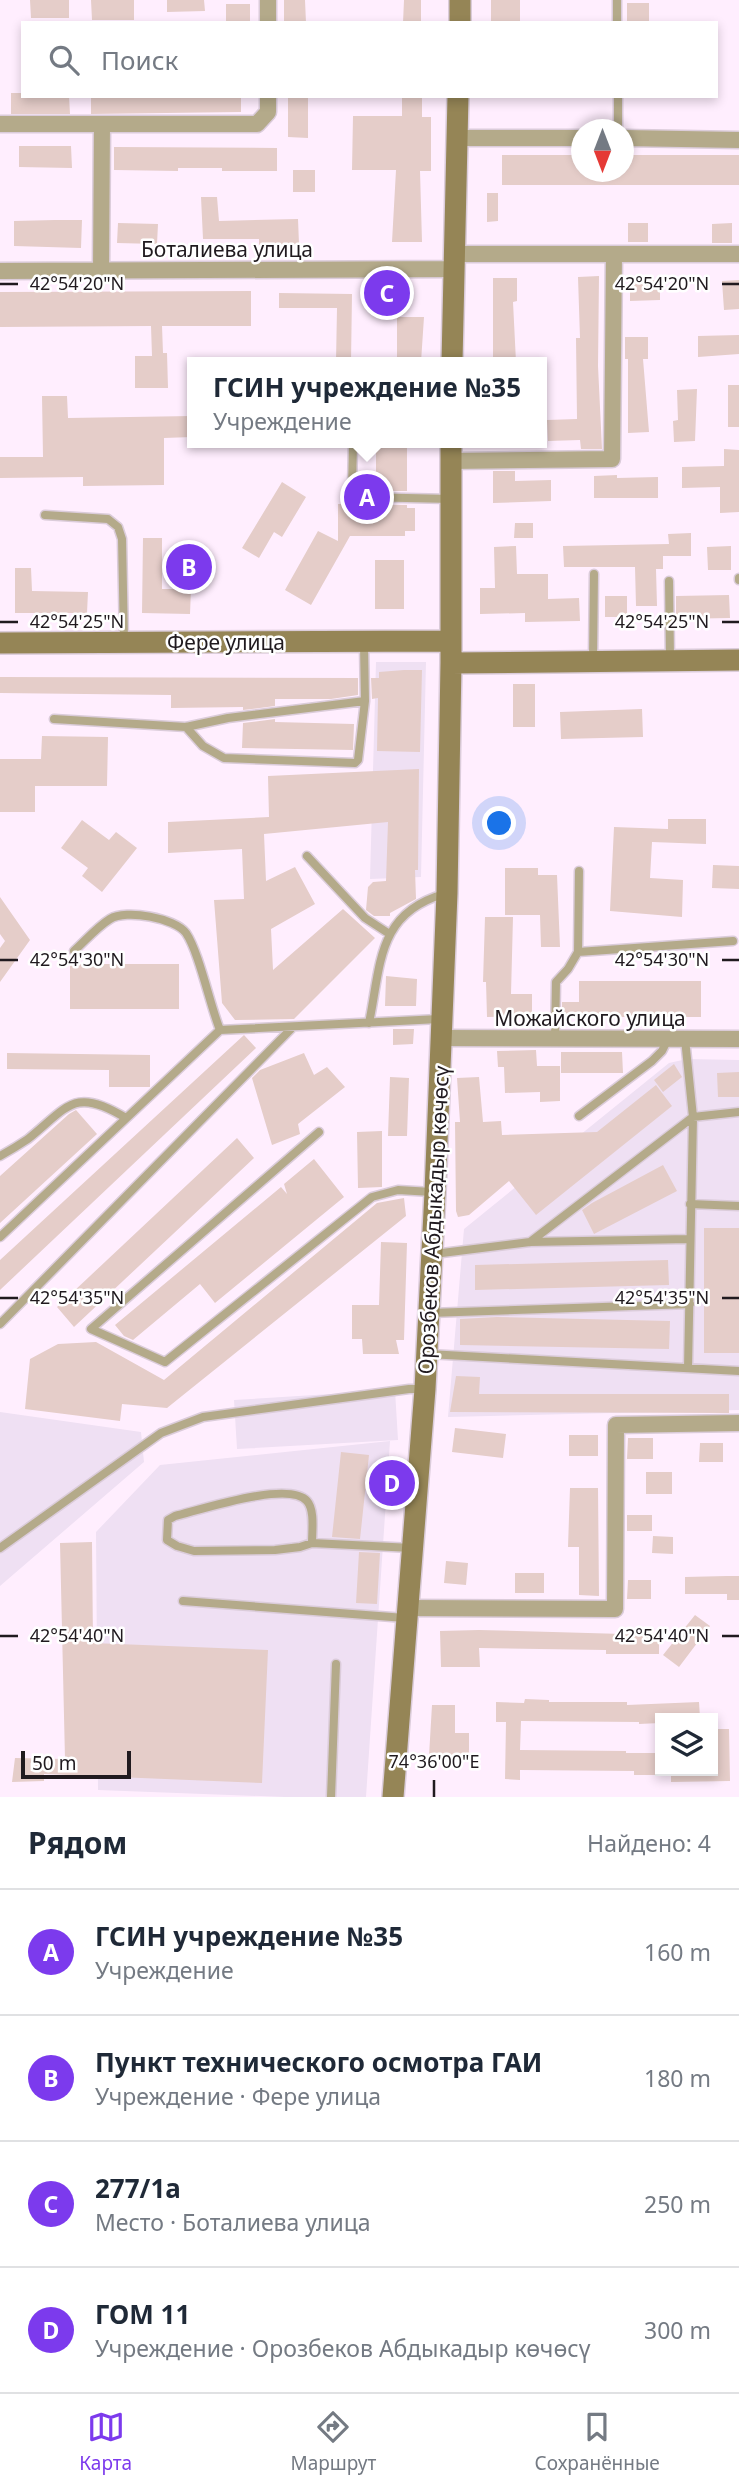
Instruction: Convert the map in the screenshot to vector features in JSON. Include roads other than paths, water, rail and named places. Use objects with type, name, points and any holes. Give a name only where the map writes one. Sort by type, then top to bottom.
[{"type":"street","points":[[268,0],[268,21]]},
{"type":"street","points":[[460,0],[460,21]]},
{"type":"street","points":[[0,124],[257,124],[268,112],[268,98]]},
{"type":"street","points":[[452,357],[458,98]]},
{"type":"street","points":[[101,271],[102,124]]},
{"type":"street","points":[[457,138],[571,138]]},
{"type":"street","points":[[634,138],[739,140]]},
{"type":"street","points":[[451,452],[612,459],[614,254]]},
{"type":"street","name":"Боталиева улица","points":[[0,271],[101,271],[614,254],[739,254]]},
{"type":"street","name":"Орозбеков Абдыкадыр көчөсү","points":[[393,1797],[428,1354],[433,1254],[447,893],[451,452]]},
{"type":"street","name":"Фере улица","points":[[0,643],[451,641]]},
{"type":"street","points":[[451,663],[739,660]]},
{"type":"street","name":"Можайского улица","points":[[442,1029],[555,1038],[739,1040]]},
{"type":"street","points":[[406,1613],[615,1609],[616,1425],[739,1423]]},
{"type":"lane","points":[[617,0],[617,21]]},
{"type":"lane","points":[[618,98],[618,119]]},
{"type":"lane","points":[[353,448],[352,489],[355,495],[451,499]]},
{"type":"lane","points":[[45,515],[108,519],[118,527],[121,539],[124,643]]},
{"type":"lane","points":[[593,662],[594,574]]},
{"type":"lane","points":[[669,581],[670,661]]},
{"type":"lane","points":[[186,727],[204,746],[224,758],[355,762],[358,760],[365,701],[364,641]]},
{"type":"lane","points":[[54,719],[186,727],[228,718],[365,701]]},
{"type":"lane","points":[[307,856],[365,918],[388,933]]},
{"type":"lane","points":[[555,1038],[556,982],[578,952],[579,871]]},
{"type":"lane","points":[[369,1023],[388,933],[414,906],[425,899],[447,893]]},
{"type":"lane","points":[[74,951],[112,917],[144,916],[176,925],[186,933],[220,1030]]},
{"type":"lane","points":[[578,952],[733,940]]},
{"type":"lane","points":[[0,1237],[220,1030],[369,1023],[442,1029]]},
{"type":"lane","points":[[0,1324],[293,1026]]},
{"type":"lane","points":[[579,1116],[652,1062],[677,1039],[693,1117],[688,1368]]},
{"type":"lane","points":[[0,1156],[26,1140],[64,1107],[78,1102],[105,1105],[126,1118]]},
{"type":"lane","points":[[530,1242],[693,1117],[739,1112]]},
{"type":"lane","points":[[319,1132],[91,1329],[165,1362],[372,1197],[398,1190],[435,1192]]},
{"type":"lane","points":[[690,1204],[739,1206]]},
{"type":"lane","points":[[433,1254],[530,1242],[689,1239]]},
{"type":"lane","points":[[430,1313],[690,1304]]},
{"type":"lane","points":[[428,1354],[739,1371]]},
{"type":"lane","points":[[0,1548],[161,1433],[204,1417],[425,1389]]},
{"type":"lane","points":[[312,1543],[311,1510],[308,1502],[292,1494],[268,1494],[175,1516],[168,1520],[166,1529],[167,1540],[194,1551],[275,1550],[312,1543],[412,1548]]},
{"type":"lane","points":[[183,1601],[406,1613]]},
{"type":"lane","points":[[331,1797],[337,1664]]},
{"type":"place","name":"277/1а","points":[[387,293]]},
{"type":"place","name":"ГСИН учреждение №35","points":[[367,497]]},
{"type":"place","name":"Пункт технического осмотра ГАИ","points":[[189,567]]},
{"type":"place","name":"ГОМ 11","points":[[392,1483]]}]
